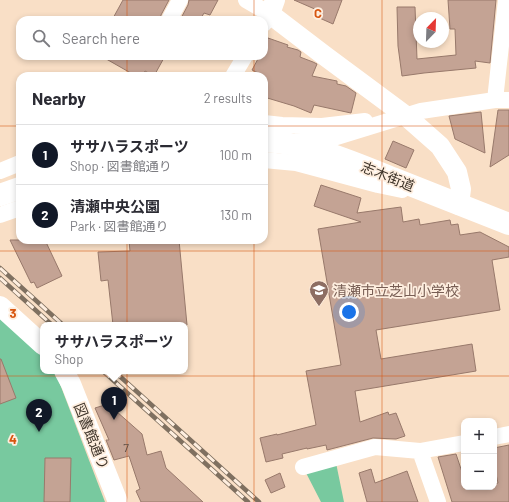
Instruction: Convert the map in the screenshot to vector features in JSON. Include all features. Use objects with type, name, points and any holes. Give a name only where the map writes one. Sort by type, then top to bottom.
[{"type":"main road","name":"志木街道","points":[[273,141],[337,156],[509,224]]},
{"type":"main road","points":[[0,196],[16,190]]},
{"type":"street","points":[[171,16],[180,0]]},
{"type":"street","points":[[246,0],[270,13],[406,116],[440,146],[456,172],[461,189],[460,205]]},
{"type":"street","points":[[273,141],[330,139],[421,111],[502,100],[506,0]]},
{"type":"street","points":[[235,72],[243,60]]},
{"type":"street","points":[[268,123],[322,126],[406,116]]},
{"type":"street","points":[[268,160],[296,164],[378,185],[439,197]]},
{"type":"street","points":[[0,171],[16,165]]},
{"type":"street","points":[[0,215],[16,209]]},
{"type":"street","points":[[0,306],[40,342]]},
{"type":"street","name":"図書館通り","points":[[66,374],[118,502]]},
{"type":"street","points":[[497,436],[509,434]]},
{"type":"street","points":[[303,467],[375,446],[420,451],[461,444]]},
{"type":"street","points":[[420,451],[438,502]]},
{"type":"green space","points":[[0,318],[40,352],[40,374],[56,374],[105,502],[0,502]]},
{"type":"green space","points":[[335,458],[344,502],[321,502],[303,467]]},
{"type":"building","points":[[123,0],[169,0],[161,16],[114,16]]},
{"type":"building","points":[[189,0],[218,0],[210,15],[204,13],[202,16],[182,16]]},
{"type":"building","points":[[294,0],[342,0],[333,24],[315,16],[317,10]]},
{"type":"building","points":[[448,0],[496,0],[490,63],[475,61],[476,68],[402,76],[398,46],[397,7],[415,7],[415,12],[413,12],[413,48],[417,48],[417,59],[456,55],[455,29],[450,29]]},
{"type":"building","points":[[268,38],[288,45],[287,47],[301,52],[300,57],[317,64],[312,76],[337,81],[337,84],[346,86],[356,93],[351,113],[314,105],[311,113],[268,98],[268,72],[256,72],[252,70],[257,60],[268,60]]},
{"type":"building","points":[[108,60],[163,60],[156,72],[129,72]]},
{"type":"building","points":[[498,110],[509,110],[509,155],[490,167]]},
{"type":"building","points":[[481,112],[485,153],[455,139],[449,116]]},
{"type":"building","points":[[393,141],[414,150],[406,168],[385,159]]},
{"type":"building","points":[[321,185],[361,198],[357,213],[401,207],[403,222],[419,219],[420,225],[450,220],[451,225],[458,224],[460,235],[480,232],[509,247],[509,257],[492,260],[500,310],[376,330],[381,359],[472,344],[476,371],[355,391],[360,422],[388,412],[389,415],[396,413],[405,436],[396,439],[373,438],[327,450],[326,445],[307,448],[282,454],[283,458],[266,462],[260,438],[316,425],[306,371],[341,365],[318,229],[361,222],[314,206]]},
{"type":"building","points":[[10,240],[16,240],[16,244],[47,244],[62,276],[37,288],[34,282],[31,283]]},
{"type":"building","points":[[129,244],[179,244],[187,322],[113,322],[108,280],[101,281],[98,252],[130,251]]},
{"type":"building","points":[[0,359],[16,398],[0,404]]},
{"type":"building","points":[[108,404],[142,434],[147,455],[161,451],[166,468],[203,502],[141,502],[136,491],[140,489],[129,456],[114,460],[106,440],[109,440],[95,408]]},
{"type":"building","points":[[509,445],[509,502],[452,502],[438,457],[456,454],[461,469],[461,490],[497,490],[497,447]]},
{"type":"building","points":[[45,458],[71,458],[70,502],[44,502]]},
{"type":"building","points":[[371,469],[375,483],[407,471],[418,502],[367,502],[359,473]]},
{"type":"building","points":[[280,473],[285,487],[271,493],[265,480]]},
{"type":"railway","points":[[0,268],[60,322]]},
{"type":"railway","points":[[0,278],[49,322]]},
{"type":"railway","points":[[106,374],[248,502]]},
{"type":"railway","points":[[117,374],[259,502]]},
{"type":"place","name":"清瀬市立芝山小学校","points":[[319,307]]},
{"type":"place","name":"ササハラスポーツ","points":[[114,420]]},
{"type":"place","name":"清瀬中央公園","points":[[39,432]]}]
